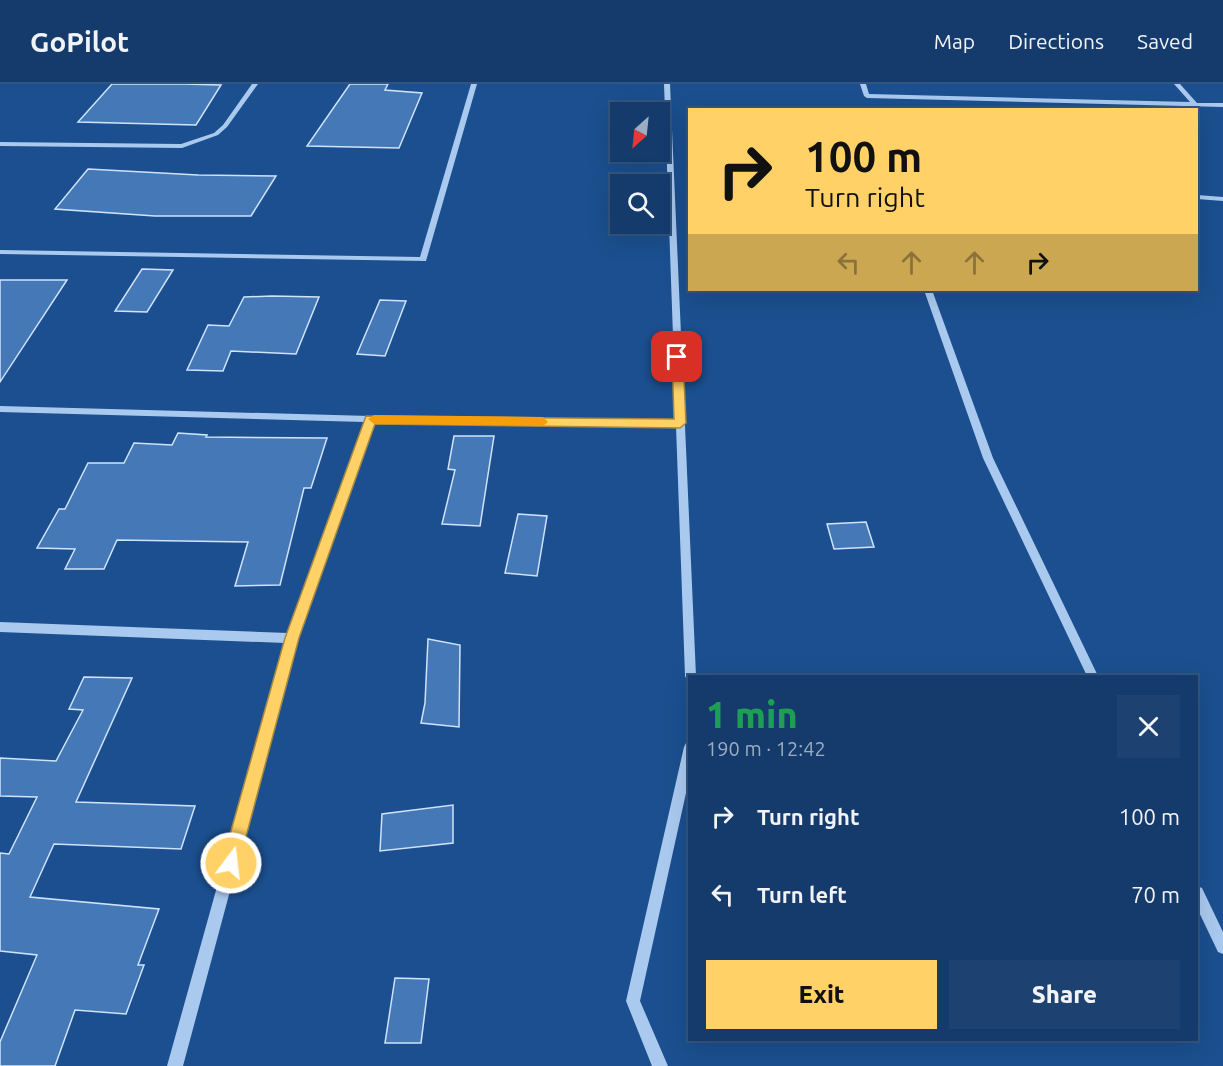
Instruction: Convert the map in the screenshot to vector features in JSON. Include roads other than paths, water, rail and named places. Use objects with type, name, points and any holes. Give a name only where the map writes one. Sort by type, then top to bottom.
[{"type":"street","points":[[5,146],[182,146],[216,134],[225,126],[255,84]]},
{"type":"street","points":[[0,252],[423,259],[474,84]]},
{"type":"street","points":[[667,84],[691,675]]},
{"type":"street","points":[[863,84],[867,96],[1223,105]]},
{"type":"street","points":[[1177,84],[1195,104]]},
{"type":"street","points":[[1198,198],[1223,198]]},
{"type":"street","points":[[928,291],[988,458],[1093,675]]},
{"type":"street","points":[[0,409],[370,419],[680,423]]},
{"type":"street","points":[[175,1066],[292,638],[370,419]]},
{"type":"street","points":[[0,627],[292,638]]},
{"type":"street","points":[[660,1066],[633,1001],[688,756]]},
{"type":"street","points":[[1198,895],[1223,947]]}]
